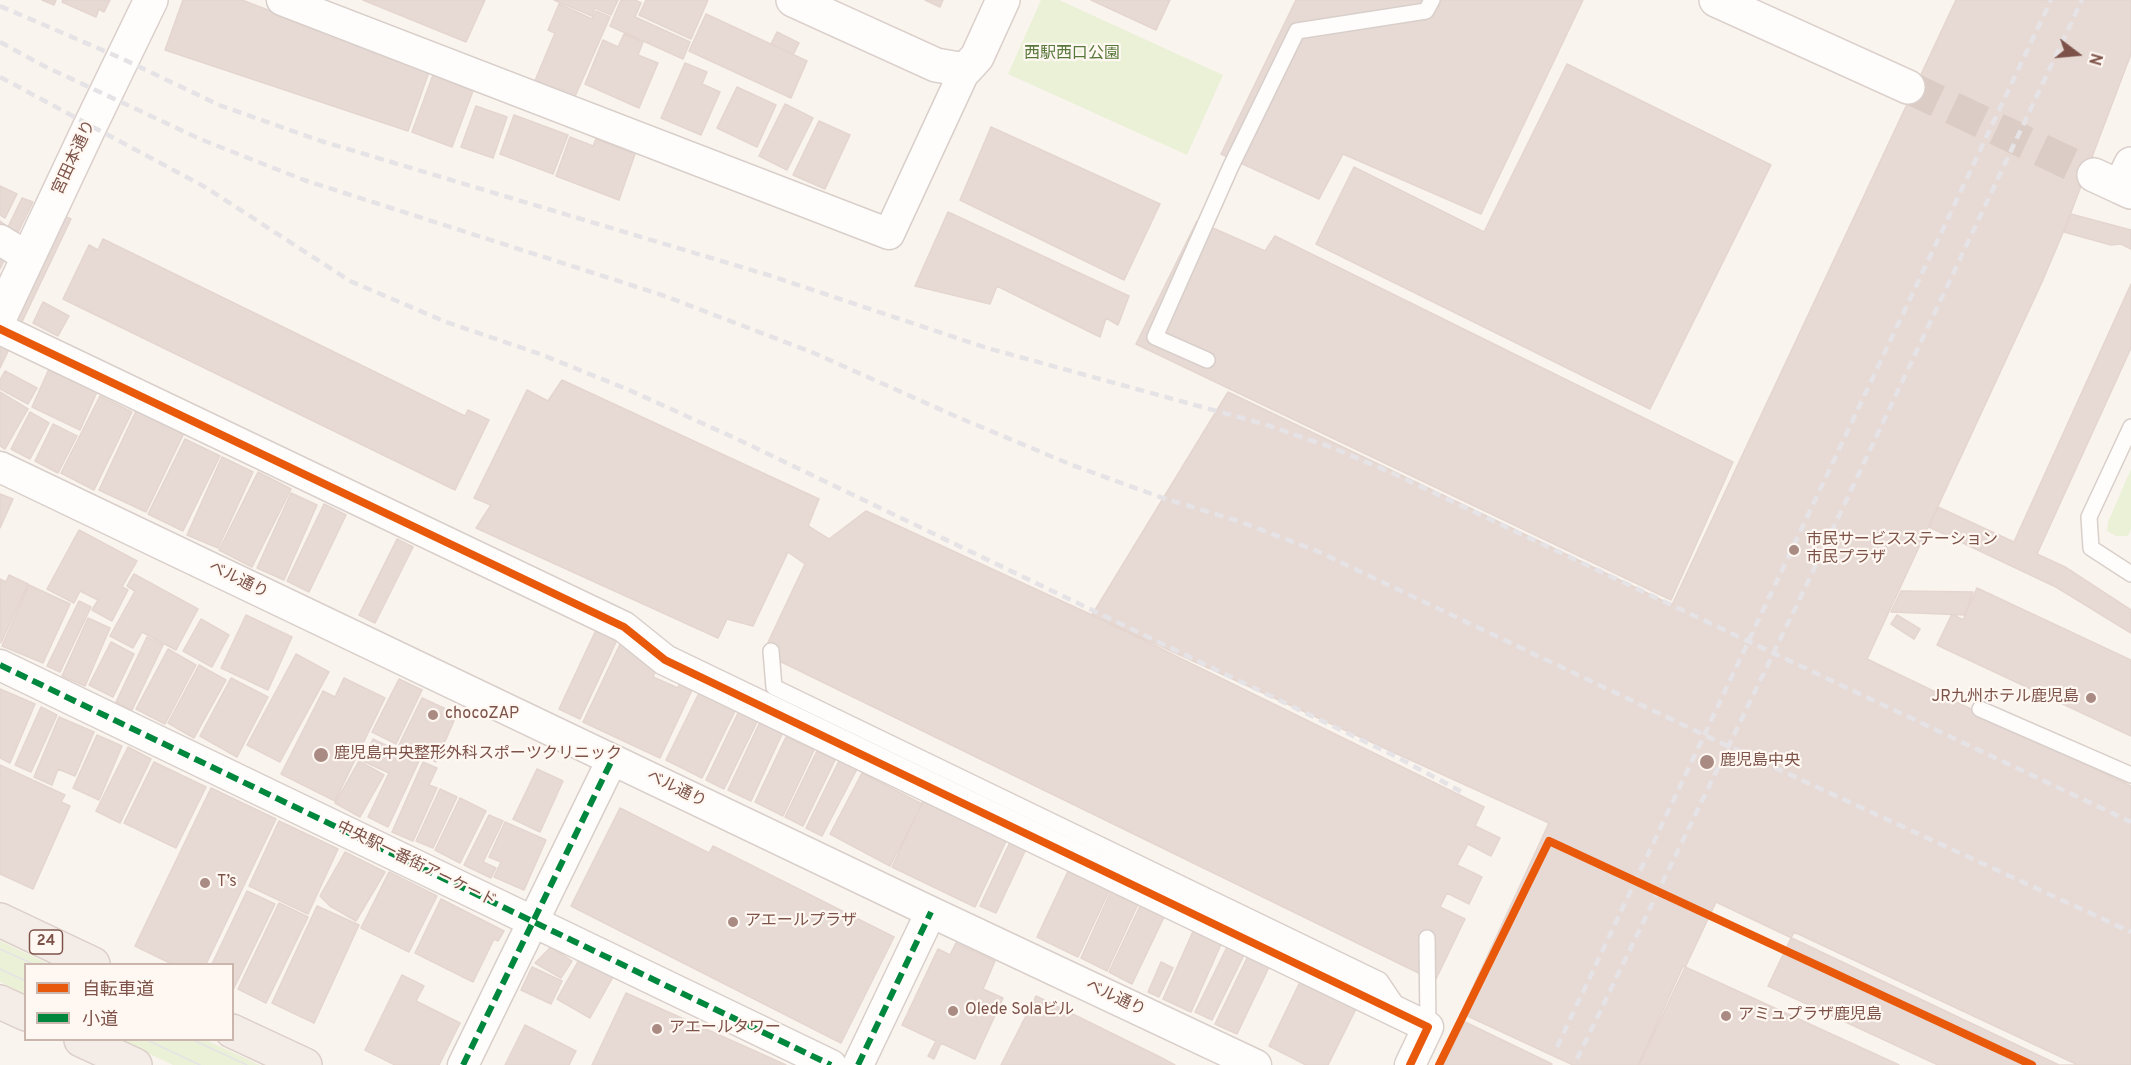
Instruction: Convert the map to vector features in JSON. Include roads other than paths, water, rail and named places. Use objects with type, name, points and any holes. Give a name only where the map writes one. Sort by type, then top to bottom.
[{"type":"main road","name":"24","points":[[0,920],[91,963]]},
{"type":"main road","points":[[0,1002],[24,1013]]},
{"type":"main road","points":[[234,1032],[305,1065]]},
{"type":"main road","points":[[83,1041],[135,1065]]},
{"type":"street","name":"宮田本通り","points":[[0,317],[151,0]]},
{"type":"street","points":[[282,0],[889,234],[964,70],[977,57],[1003,0]]},
{"type":"street","points":[[794,0],[936,65],[964,70]]},
{"type":"street","points":[[1716,0],[1908,87]]},
{"type":"street","points":[[0,240],[28,257]]},
{"type":"street","points":[[0,329],[624,627],[665,660],[1416,1021],[1410,1065]]},
{"type":"street","name":"ベル通り","points":[[0,467],[1256,1065]]},
{"type":"street","name":"中央駅一番街アーケード","points":[[0,665],[831,1065]]},
{"type":"street","points":[[463,1065],[612,760]]},
{"type":"street","points":[[858,1065],[931,912]]},
{"type":"lane","points":[[1207,360],[1155,337],[1231,166],[1297,31],[1426,11],[1432,0]]},
{"type":"lane","points":[[2131,427],[2089,518],[2091,548],[2131,574]]},
{"type":"lane","points":[[771,651],[774,687],[1380,980],[1416,1021]]},
{"type":"lane","points":[[1980,709],[2131,775]]},
{"type":"lane","points":[[1416,1021],[1427,938]]},
{"type":"tunnel","points":[[1908,87],[2094,175]]},
{"type":"tram line","points":[[0,949],[31,963]]},
{"type":"tram line","points":[[0,969],[24,980]]},
{"type":"tram line","points":[[149,1041],[200,1065]]},
{"type":"tram line","points":[[195,1041],[247,1065]]},
{"type":"railway","points":[[1557,1047],[2051,0]]},
{"type":"railway","points":[[1577,1059],[1805,588],[2082,0]]},
{"type":"railway","points":[[0,6],[123,59],[219,105],[321,141],[768,275],[987,348],[1264,424],[1336,449],[1392,473],[2131,822]]},
{"type":"railway","points":[[0,42],[44,66],[200,139],[304,180],[662,295],[814,353],[1072,465],[1160,497],[1238,521],[1317,551],[1715,740],[2131,932]]},
{"type":"railway","points":[[0,77],[205,187],[350,281],[446,322],[540,354],[629,390],[737,439],[1393,755],[1462,792]]},
{"type":"place","name":"市民サービスステーション 市民プラザ","points":[[1794,550]]},
{"type":"place","name":"JR九州ホテル鹿児島","points":[[2091,698]]},
{"type":"place","name":"chocoZAP","points":[[433,715]]},
{"type":"place","name":"鹿児島中央整形外科スポーツクリニック","points":[[321,755]]},
{"type":"place","name":"鹿児島中央","points":[[1707,762]]},
{"type":"place","name":"T’s","points":[[205,883]]},
{"type":"place","name":"アエールプラザ","points":[[733,922]]},
{"type":"place","name":"Olede Solaビル","points":[[953,1011]]},
{"type":"place","name":"アミュプラザ鹿児島","points":[[1726,1016]]},
{"type":"place","name":"アエールタワー","points":[[657,1029]]},
{"type":"park label","name":"西駅西口公園","points":[[1072,55]]}]
